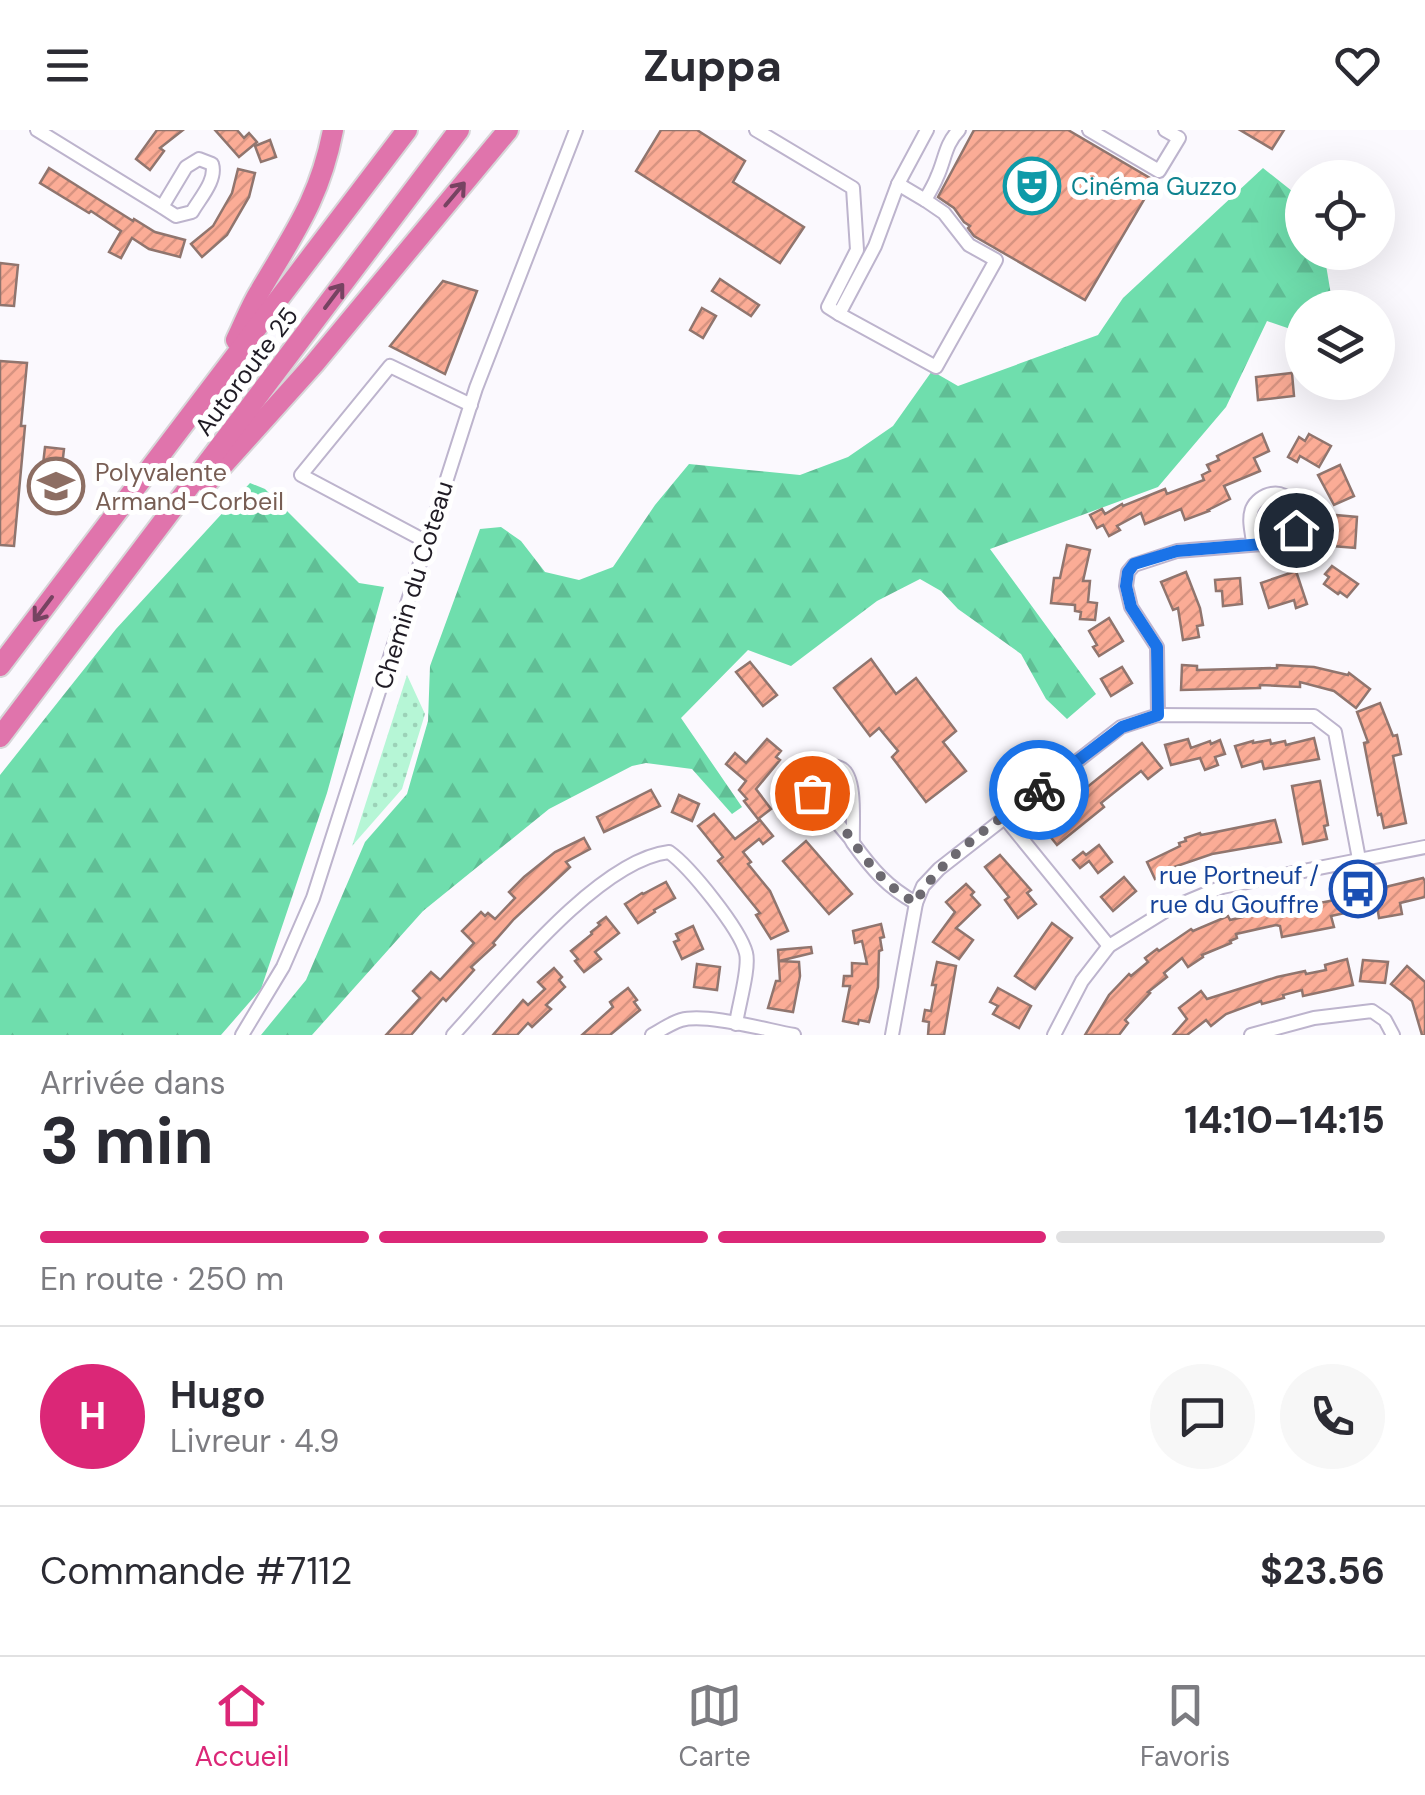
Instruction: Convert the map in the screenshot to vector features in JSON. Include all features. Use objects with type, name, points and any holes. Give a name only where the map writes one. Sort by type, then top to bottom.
[{"type":"highway","points":[[216,380],[258,293],[313,200],[333,130]]},
{"type":"highway","name":"Autoroute 25","points":[[0,666],[406,130]]},
{"type":"highway","name":"Autoroute 25","points":[[0,736],[459,130]]},
{"type":"highway","points":[[106,597],[314,364],[508,130]]},
{"type":"street","name":"Chemin du Coteau","points":[[242,1035],[283,967],[313,898],[470,405],[576,130]]},
{"type":"street","points":[[756,130],[781,136],[853,188],[857,250],[828,307],[936,367],[996,260],[969,244],[944,213],[898,184]]},
{"type":"street","points":[[838,314],[874,246],[898,184],[928,130]]},
{"type":"street","points":[[925,200],[959,130]]},
{"type":"street","points":[[1089,130],[1159,171],[1178,138],[1165,130]]},
{"type":"street","points":[[41,131],[176,216],[192,212],[213,177],[212,164],[199,158],[190,162],[162,207]]},
{"type":"street","points":[[426,542],[301,476],[390,366],[470,405]]},
{"type":"street","points":[[1158,715],[1157,647],[1131,607],[1126,586],[1128,572],[1134,564],[1177,551],[1286,542],[1296,530],[1289,500],[1272,493],[1256,502],[1250,520],[1253,543]]},
{"type":"street","points":[[892,1035],[916,903],[923,886],[1004,817],[1122,727],[1158,715],[1314,716],[1335,732],[1359,859]]},
{"type":"street","points":[[852,843],[851,783],[838,766],[825,766],[814,781],[812,793],[879,878],[916,903]]},
{"type":"street","points":[[1004,817],[1109,946]]},
{"type":"street","points":[[1054,1035],[1082,981],[1109,946],[1167,910],[1222,887],[1425,847]]},
{"type":"street","points":[[452,1035],[561,918],[596,888],[654,854],[669,852],[692,873],[733,928],[746,954],[736,1024]]},
{"type":"street","points":[[1251,1035],[1314,1018],[1372,1011],[1385,1020],[1393,1035]]},
{"type":"street","points":[[652,1035],[676,1021],[694,1018],[794,1035]]},
{"type":"green space","points":[[1263,168],[1285,185],[1285,270],[1327,270],[1330,290],[1285,290],[1285,327],[1267,321],[1226,407],[1158,487],[990,549],[1096,694],[1067,719],[1046,699],[1021,654],[920,579],[877,601],[791,666],[748,650],[681,718],[742,807],[732,814],[692,769],[646,763],[632,766],[549,809],[423,911],[312,1035],[261,1035],[306,980],[365,842],[407,794],[428,721],[430,666],[480,529],[501,527],[521,541],[545,572],[579,580],[613,567],[655,505],[689,464],[800,475],[848,457],[893,426],[932,371],[958,386],[1098,335],[1123,298]]},
{"type":"green space","points":[[250,483],[265,489],[359,583],[384,587],[327,793],[261,989],[221,1035],[0,1035],[0,775],[116,629]]},
{"type":"green space","points":[[407,675],[425,714],[402,789],[352,846]]},
{"type":"building","points":[[157,130],[183,130],[160,148],[164,151],[150,170],[136,159]]},
{"type":"building","points":[[215,130],[237,130],[244,138],[249,133],[257,142],[239,157]]},
{"type":"building","points":[[661,130],[697,130],[745,161],[733,182],[804,227],[780,263],[636,171]]},
{"type":"building","points":[[974,130],[1068,130],[1155,181],[1085,300],[974,236],[954,208],[938,197]]},
{"type":"building","points":[[1240,130],[1284,130],[1272,149]]},
{"type":"building","points":[[270,140],[276,157],[261,162],[255,146]]},
{"type":"building","points":[[49,168],[133,221],[185,240],[180,257],[149,249],[132,238],[121,258],[109,252],[121,231],[40,183]]},
{"type":"building","points":[[238,169],[255,173],[249,197],[227,235],[202,257],[191,244],[213,226],[232,193]]},
{"type":"building","points":[[0,263],[18,265],[14,306],[0,305]]},
{"type":"building","points":[[720,279],[759,305],[751,316],[712,291]]},
{"type":"building","points":[[443,281],[477,291],[445,374],[390,346]]},
{"type":"building","points":[[702,308],[716,316],[703,338],[690,330]]},
{"type":"building","name":"Polyvalente Armand-Corbeil","points":[[0,361],[27,363],[14,546],[0,545]]},
{"type":"building","points":[[1285,374],[1285,397],[1258,400],[1256,377]]},
{"type":"building","points":[[1262,434],[1269,451],[1254,458],[1260,471],[1224,486],[1230,499],[1209,511],[1185,520],[1181,509],[1145,524],[1141,513],[1117,526],[1120,530],[1109,536],[1103,525],[1097,528],[1090,515],[1102,509],[1105,514],[1165,489],[1167,494],[1204,480],[1202,475],[1210,471],[1207,465],[1219,460],[1217,456]]},
{"type":"building","points":[[1309,434],[1331,446],[1319,467],[1300,456],[1297,462],[1288,457],[1299,437],[1305,441]]},
{"type":"building","points":[[45,447],[64,449],[60,484],[41,482]]},
{"type":"building","points":[[1340,465],[1354,496],[1334,505],[1318,475]]},
{"type":"building","points":[[1336,515],[1357,517],[1355,548],[1333,546]]},
{"type":"building","points":[[1067,545],[1090,550],[1083,581],[1090,581],[1088,602],[1097,603],[1095,620],[1080,619],[1081,612],[1075,611],[1075,605],[1051,603],[1054,578],[1060,578]]},
{"type":"building","points":[[1332,566],[1358,584],[1347,597],[1324,584],[1329,577],[1325,574]]},
{"type":"building","points":[[1296,571],[1307,604],[1296,608],[1294,600],[1269,608],[1261,583]]},
{"type":"building","points":[[1186,572],[1203,625],[1197,626],[1199,637],[1183,640],[1178,608],[1173,610],[1161,582]]},
{"type":"building","points":[[1240,578],[1242,604],[1223,606],[1222,591],[1216,591],[1215,580]]},
{"type":"building","points":[[1109,618],[1123,641],[1099,656],[1089,631]]},
{"type":"building","points":[[871,659],[896,694],[916,678],[956,731],[943,742],[966,771],[926,802],[892,757],[898,751],[879,728],[870,736],[834,688]]},
{"type":"building","points":[[750,662],[777,695],[763,706],[736,672]]},
{"type":"building","points":[[1182,665],[1197,666],[1197,670],[1314,667],[1349,673],[1370,689],[1356,708],[1334,691],[1300,682],[1300,687],[1260,685],[1181,690]]},
{"type":"building","points":[[1122,667],[1132,683],[1111,696],[1101,679]]},
{"type":"building","points":[[1380,703],[1393,736],[1397,735],[1401,754],[1393,756],[1406,823],[1384,828],[1364,743],[1368,742],[1357,712]]},
{"type":"building","points":[[1314,738],[1319,759],[1264,769],[1262,761],[1242,767],[1235,746],[1270,740],[1271,744],[1285,741],[1286,745]]},
{"type":"building","points":[[767,739],[781,751],[776,757],[780,760],[756,789],[771,809],[758,819],[739,790],[746,781],[726,764],[735,753],[746,763]]},
{"type":"building","points":[[1188,739],[1191,748],[1220,740],[1225,754],[1215,757],[1218,765],[1205,770],[1200,758],[1171,765],[1165,745]]},
{"type":"building","points":[[1142,743],[1162,768],[1148,779],[1141,771],[1057,845],[1041,825]]},
{"type":"building","points":[[1320,781],[1327,839],[1303,844],[1292,786]]},
{"type":"building","points":[[651,790],[660,806],[604,832],[597,817]]},
{"type":"building","points":[[679,795],[699,804],[692,821],[672,812]]},
{"type":"building","points":[[714,814],[735,839],[760,820],[773,836],[763,844],[759,839],[743,852],[770,891],[788,931],[771,939],[756,915],[760,913],[718,861],[723,857],[698,826]]},
{"type":"building","points":[[1275,820],[1281,842],[1212,854],[1168,869],[1155,879],[1147,862],[1200,833]]},
{"type":"building","points":[[584,838],[590,849],[566,862],[570,867],[514,919],[446,1001],[443,998],[411,1035],[386,1035],[420,998],[413,991],[431,972],[440,980],[474,943],[462,931],[481,912],[495,919],[515,898],[509,892],[524,877],[555,852]]},
{"type":"building","points":[[806,841],[852,894],[829,914],[783,861]]},
{"type":"building","points":[[1099,845],[1112,862],[1098,873],[1089,861],[1080,868],[1073,860],[1083,852],[1086,855]]},
{"type":"building","points":[[1000,855],[1031,890],[1027,893],[1036,904],[1018,918],[1005,900],[1009,897],[985,867]]},
{"type":"building","points":[[1124,877],[1136,891],[1113,911],[1101,897]]},
{"type":"building","points":[[1423,878],[1425,897],[1400,903],[1402,914],[1379,918],[1377,906],[1331,916],[1334,927],[1282,937],[1280,926],[1276,925],[1236,934],[1231,943],[1202,955],[1188,967],[1182,958],[1164,973],[1167,977],[1148,992],[1125,1020],[1128,1023],[1119,1035],[1085,1035],[1109,995],[1129,974],[1148,962],[1145,958],[1191,929],[1228,916],[1230,920],[1298,904],[1299,907],[1340,899],[1339,894],[1356,894]]},
{"type":"building","points":[[666,882],[675,898],[638,923],[625,904]]},
{"type":"building","points":[[966,884],[980,905],[956,928],[973,940],[959,959],[933,942],[955,912],[946,902]]},
{"type":"building","points":[[606,917],[619,933],[595,952],[601,959],[584,972],[571,951]]},
{"type":"building","points":[[1052,923],[1072,938],[1035,989],[1015,976]]},
{"type":"building","points":[[881,924],[884,937],[880,938],[878,987],[869,1022],[843,1021],[850,986],[843,986],[844,976],[852,976],[852,963],[867,964],[862,941],[855,943],[853,931]]},
{"type":"building","points":[[693,926],[703,949],[682,959],[674,942],[679,940],[676,934]]},
{"type":"building","points":[[811,947],[812,953],[779,961],[799,962],[793,1012],[768,1008],[776,981],[780,981],[778,950]]},
{"type":"building","points":[[1347,959],[1353,985],[1303,996],[1302,990],[1262,1004],[1261,1001],[1226,1014],[1211,1026],[1206,1020],[1187,1035],[1173,1035],[1187,1019],[1179,1008],[1201,991],[1207,999],[1277,977],[1326,970],[1325,965]]},
{"type":"building","points":[[1363,960],[1388,962],[1385,983],[1360,981]]},
{"type":"building","points":[[937,962],[956,966],[944,1035],[928,1035],[929,1022],[923,1021],[925,1010],[931,1011]]},
{"type":"building","points":[[697,964],[720,967],[717,990],[694,987]]},
{"type":"building","points":[[1407,966],[1425,982],[1425,1035],[1412,1001],[1391,984]]},
{"type":"building","points":[[554,968],[565,987],[546,1005],[551,1009],[517,1035],[493,1035],[523,1000],[528,1005],[545,989],[538,982]]},
{"type":"building","points":[[628,988],[640,1010],[610,1035],[582,1035],[613,1007],[610,1002]]},
{"type":"building","points":[[998,988],[1031,1006],[1019,1028],[993,1014],[998,1006],[990,1002]]},
{"type":"way so far","points":[[812,793],[879,878],[916,903],[923,886],[939,869],[1039,790]]},
{"type":"place","name":"Cinéma Guzzo","points":[[1032,186]]},
{"type":"place","name":"Polyvalente Armand-Corbeil","points":[[56,486]]},
{"type":"place","name":"rue Portneuf / rue du Gouffre","points":[[1358,889]]},
{"type":"route","points":[[1039,790],[1122,727],[1158,715],[1157,647],[1131,607],[1126,586],[1134,564],[1177,551],[1286,542],[1296,530]]}]
